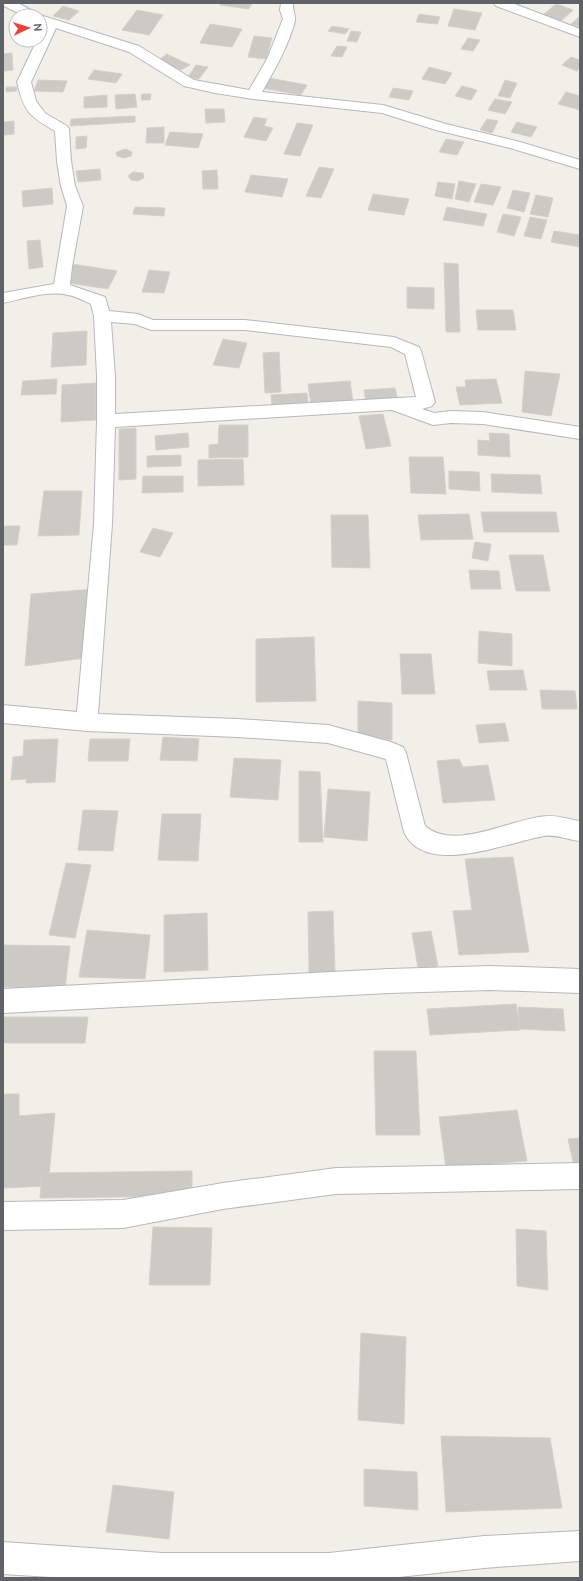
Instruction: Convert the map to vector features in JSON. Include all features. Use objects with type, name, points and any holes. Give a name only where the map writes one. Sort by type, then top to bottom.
[{"type":"street","points":[[8,3],[18,8]]},
{"type":"street","points":[[253,94],[274,59],[288,19],[286,10],[287,3]]},
{"type":"street","points":[[500,3],[580,34]]},
{"type":"street","points":[[48,22],[134,49],[188,83],[215,89],[308,102],[383,109],[441,127],[515,145],[580,165]]},
{"type":"street","points":[[36,48],[24,82],[29,102],[40,116],[62,129],[67,179],[75,206],[64,267],[62,289]]},
{"type":"street","points":[[3,298],[30,292],[62,289],[82,294],[99,301],[102,316],[106,376],[104,524],[87,722]]},
{"type":"street","points":[[102,316],[138,319],[152,325],[245,325],[394,342],[413,351],[426,402]]},
{"type":"street","points":[[106,421],[426,402]]},
{"type":"street","points":[[426,402],[399,407],[434,419],[451,417],[483,418],[580,433]]},
{"type":"street","points":[[3,714],[87,722],[238,728],[328,734],[395,753],[415,832],[424,842],[453,845],[477,843],[546,825],[580,831]]},
{"type":"street","points":[[3,1001],[482,978],[580,980]]},
{"type":"street","points":[[3,1216],[124,1214],[223,1196],[336,1181],[580,1182]]},
{"type":"street","points":[[3,1558],[162,1569],[328,1569],[484,1552],[580,1546]]},
{"type":"building","points":[[221,3],[252,3],[249,9],[220,5]]},
{"type":"building","points":[[556,4],[573,10],[561,21],[543,15]]},
{"type":"building","points":[[63,6],[79,11],[69,20],[53,16]]},
{"type":"building","points":[[454,9],[482,13],[475,30],[448,26]]},
{"type":"building","points":[[137,10],[163,15],[149,35],[122,30]]},
{"type":"building","points":[[419,14],[440,17],[437,24],[416,22]]},
{"type":"building","points":[[580,16],[580,27],[571,24]]},
{"type":"building","points":[[210,24],[242,29],[232,47],[200,43]]},
{"type":"building","points":[[332,26],[349,29],[345,34],[328,31]]},
{"type":"building","points":[[351,31],[361,32],[357,42],[347,41]]},
{"type":"building","points":[[254,36],[272,38],[266,59],[248,57]]},
{"type":"building","points":[[468,38],[480,40],[473,51],[461,49]]},
{"type":"building","points":[[337,46],[347,47],[342,57],[331,56]]},
{"type":"building","points":[[12,53],[13,70],[3,71],[3,54]]},
{"type":"building","points":[[167,54],[190,65],[181,70],[159,60]]},
{"type":"building","points":[[571,57],[580,60],[580,68],[577,71],[562,65]]},
{"type":"building","points":[[196,65],[208,67],[199,79],[188,77]]},
{"type":"building","points":[[429,67],[452,73],[445,84],[422,79]]},
{"type":"building","points":[[94,70],[122,74],[116,83],[88,79]]},
{"type":"building","points":[[269,78],[307,85],[301,95],[262,88]]},
{"type":"building","points":[[38,80],[67,81],[63,92],[34,91]]},
{"type":"building","points":[[505,80],[517,83],[510,98],[498,96]]},
{"type":"building","points":[[462,86],[477,90],[471,100],[455,96]]},
{"type":"building","points":[[6,87],[17,87],[16,91],[6,92]]},
{"type":"building","points":[[393,88],[413,91],[409,100],[389,97]]},
{"type":"building","points":[[566,92],[580,96],[580,110],[558,104]]},
{"type":"building","points":[[135,94],[137,107],[116,109],[115,95]]},
{"type":"building","points":[[142,94],[151,94],[150,100],[141,100]]},
{"type":"building","points":[[107,95],[107,107],[84,108],[84,97]]},
{"type":"building","points":[[495,99],[512,102],[505,114],[488,110]]},
{"type":"building","points":[[205,109],[224,109],[225,122],[206,123]]},
{"type":"building","points":[[135,116],[135,122],[70,126],[71,119]]},
{"type":"building","points":[[254,117],[267,119],[264,126],[273,128],[266,141],[244,137]]},
{"type":"building","points":[[487,119],[498,121],[492,133],[480,130]]},
{"type":"building","points":[[14,121],[14,134],[3,135],[3,122]]},
{"type":"building","points":[[517,122],[537,127],[531,137],[511,132]]},
{"type":"building","points":[[297,123],[313,125],[300,156],[284,154]]},
{"type":"building","points":[[164,127],[164,143],[146,143],[147,128]]},
{"type":"building","points":[[170,132],[203,134],[198,148],[165,145]]},
{"type":"building","points":[[87,136],[86,148],[76,149],[76,137]]},
{"type":"building","points":[[446,139],[464,142],[457,155],[439,152]]},
{"type":"building","points":[[126,149],[132,152],[131,156],[124,158],[117,156],[116,153]]},
{"type":"building","points":[[319,167],[334,169],[321,198],[306,196]]},
{"type":"building","points":[[100,169],[101,180],[78,182],[76,171]]},
{"type":"building","points":[[217,170],[218,189],[203,189],[202,171]]},
{"type":"building","points":[[133,172],[143,173],[144,178],[138,181],[131,180],[128,176]]},
{"type":"building","points":[[251,175],[288,179],[282,197],[245,192]]},
{"type":"building","points":[[459,181],[476,184],[469,202],[455,199]]},
{"type":"building","points":[[438,182],[455,184],[452,199],[435,196]]},
{"type":"building","points":[[481,184],[501,187],[493,205],[474,202]]},
{"type":"building","points":[[52,188],[53,204],[23,207],[22,191]]},
{"type":"building","points":[[513,190],[530,193],[524,212],[507,208]]},
{"type":"building","points":[[373,194],[409,199],[404,215],[368,210]]},
{"type":"building","points":[[536,195],[553,198],[548,217],[530,214]]},
{"type":"building","points":[[135,207],[165,208],[164,216],[133,214]]},
{"type":"building","points":[[447,207],[487,214],[483,226],[443,220]]},
{"type":"building","points":[[503,214],[521,217],[514,236],[497,232]]},
{"type":"building","points":[[530,217],[547,220],[541,239],[524,236]]},
{"type":"building","points":[[554,231],[580,235],[580,247],[551,242]]},
{"type":"building","points":[[40,240],[43,267],[29,269],[27,241]]},
{"type":"building","points":[[444,263],[458,264],[460,332],[446,332]]},
{"type":"building","points":[[72,264],[117,271],[108,289],[62,282]]},
{"type":"building","points":[[149,270],[170,272],[164,293],[142,292]]},
{"type":"building","points":[[407,287],[434,288],[434,309],[407,308]]},
{"type":"building","points":[[476,310],[513,310],[516,330],[478,330]]},
{"type":"building","points":[[87,331],[86,365],[51,367],[53,333]]},
{"type":"building","points":[[223,339],[247,343],[239,368],[213,365]]},
{"type":"building","points":[[279,352],[281,392],[265,393],[263,353]]},
{"type":"building","points":[[525,371],[560,374],[551,416],[522,412]]},
{"type":"building","points":[[57,379],[56,394],[21,395],[23,381]]},
{"type":"building","points":[[496,379],[502,403],[460,405],[456,387],[466,387],[465,380]]},
{"type":"building","points":[[350,381],[353,402],[311,405],[308,384]]},
{"type":"building","points":[[96,383],[96,420],[61,422],[62,385]]},
{"type":"building","points":[[395,388],[398,401],[366,403],[364,390]]},
{"type":"building","points":[[307,393],[308,404],[272,406],[271,395]]},
{"type":"building","points":[[383,414],[391,446],[366,449],[359,416]]},
{"type":"building","points":[[219,425],[248,425],[248,457],[209,458],[209,445],[218,444]]},
{"type":"building","points":[[136,428],[136,479],[119,480],[119,429]]},
{"type":"building","points":[[188,433],[189,447],[156,450],[155,436]]},
{"type":"building","points":[[489,433],[509,434],[510,457],[478,455],[478,440],[490,441]]},
{"type":"building","points":[[181,455],[181,466],[147,467],[147,456]]},
{"type":"building","points":[[409,457],[443,457],[446,494],[411,493]]},
{"type":"building","points":[[243,459],[244,485],[198,486],[198,460]]},
{"type":"building","points":[[449,471],[479,472],[480,491],[449,489]]},
{"type":"building","points":[[491,474],[540,475],[542,494],[492,492]]},
{"type":"building","points":[[143,476],[183,476],[183,492],[142,493]]},
{"type":"building","points":[[44,491],[82,491],[79,535],[38,536]]},
{"type":"building","points":[[481,512],[556,512],[559,532],[484,532]]},
{"type":"building","points":[[469,514],[473,539],[421,540],[418,515]]},
{"type":"building","points":[[331,515],[368,515],[370,568],[332,567]]},
{"type":"building","points":[[3,526],[20,526],[17,545],[3,545]]},
{"type":"building","points":[[153,528],[173,533],[160,557],[140,552]]},
{"type":"building","points":[[475,542],[491,544],[488,561],[472,558]]},
{"type":"building","points":[[509,555],[543,555],[550,591],[516,591]]},
{"type":"building","points":[[469,570],[499,571],[501,589],[471,589]]},
{"type":"building","points":[[95,589],[85,658],[25,666],[31,594]]},
{"type":"building","points":[[479,631],[512,634],[512,666],[478,663]]},
{"type":"building","points":[[314,637],[316,701],[256,702],[256,639]]},
{"type":"building","points":[[400,654],[431,654],[435,694],[402,694]]},
{"type":"building","points":[[523,670],[527,690],[490,690],[487,671]]},
{"type":"building","points":[[540,690],[575,691],[577,709],[542,709]]},
{"type":"building","points":[[358,701],[392,703],[392,740],[358,739]]},
{"type":"building","points":[[505,723],[509,741],[479,743],[476,725]]},
{"type":"building","points":[[163,737],[199,739],[197,761],[160,760]]},
{"type":"building","points":[[58,739],[55,782],[26,783],[26,779],[11,780],[13,757],[23,756],[24,740]]},
{"type":"building","points":[[90,739],[130,739],[128,761],[88,761]]},
{"type":"building","points":[[234,758],[281,760],[278,800],[230,797]]},
{"type":"building","points":[[459,759],[463,767],[488,765],[495,800],[443,803],[437,761]]},
{"type":"building","points":[[299,771],[320,772],[323,842],[299,842]]},
{"type":"building","points":[[328,789],[370,792],[367,841],[324,837]]},
{"type":"building","points":[[83,810],[118,811],[113,851],[78,850]]},
{"type":"building","points":[[162,814],[201,814],[198,861],[158,860]]},
{"type":"building","points":[[513,857],[529,952],[459,955],[453,911],[472,910],[465,859]]},
{"type":"building","points":[[66,863],[91,865],[75,938],[49,935]]},
{"type":"building","points":[[333,911],[335,972],[309,973],[308,912]]},
{"type":"building","points":[[207,913],[208,970],[164,972],[164,915]]},
{"type":"building","points":[[87,930],[150,935],[145,979],[79,977]]},
{"type":"building","points":[[431,931],[438,966],[418,968],[412,933]]},
{"type":"building","points":[[3,945],[70,946],[65,988],[3,987]]},
{"type":"building","points":[[516,1004],[520,1030],[430,1035],[427,1009]]},
{"type":"building","points":[[518,1007],[563,1009],[565,1031],[519,1029]]},
{"type":"building","points":[[3,1017],[88,1017],[85,1043],[3,1043]]},
{"type":"building","points":[[374,1051],[416,1051],[420,1135],[376,1135]]},
{"type":"building","points":[[3,1094],[19,1094],[19,1116],[55,1113],[48,1186],[3,1188]]},
{"type":"building","points":[[517,1110],[527,1161],[446,1168],[439,1117]]},
{"type":"building","points":[[580,1138],[580,1165],[574,1166],[568,1139]]},
{"type":"building","points":[[192,1171],[192,1196],[40,1198],[42,1173]]},
{"type":"building","points":[[153,1227],[212,1228],[210,1285],[149,1285]]},
{"type":"building","points":[[516,1229],[546,1231],[548,1290],[517,1286]]},
{"type":"building","points":[[361,1333],[406,1337],[404,1424],[358,1420]]},
{"type":"building","points":[[441,1436],[550,1438],[562,1508],[446,1512]]},
{"type":"building","points":[[364,1469],[417,1472],[418,1510],[364,1506]]},
{"type":"building","points":[[113,1485],[174,1492],[169,1539],[106,1532]]}]
